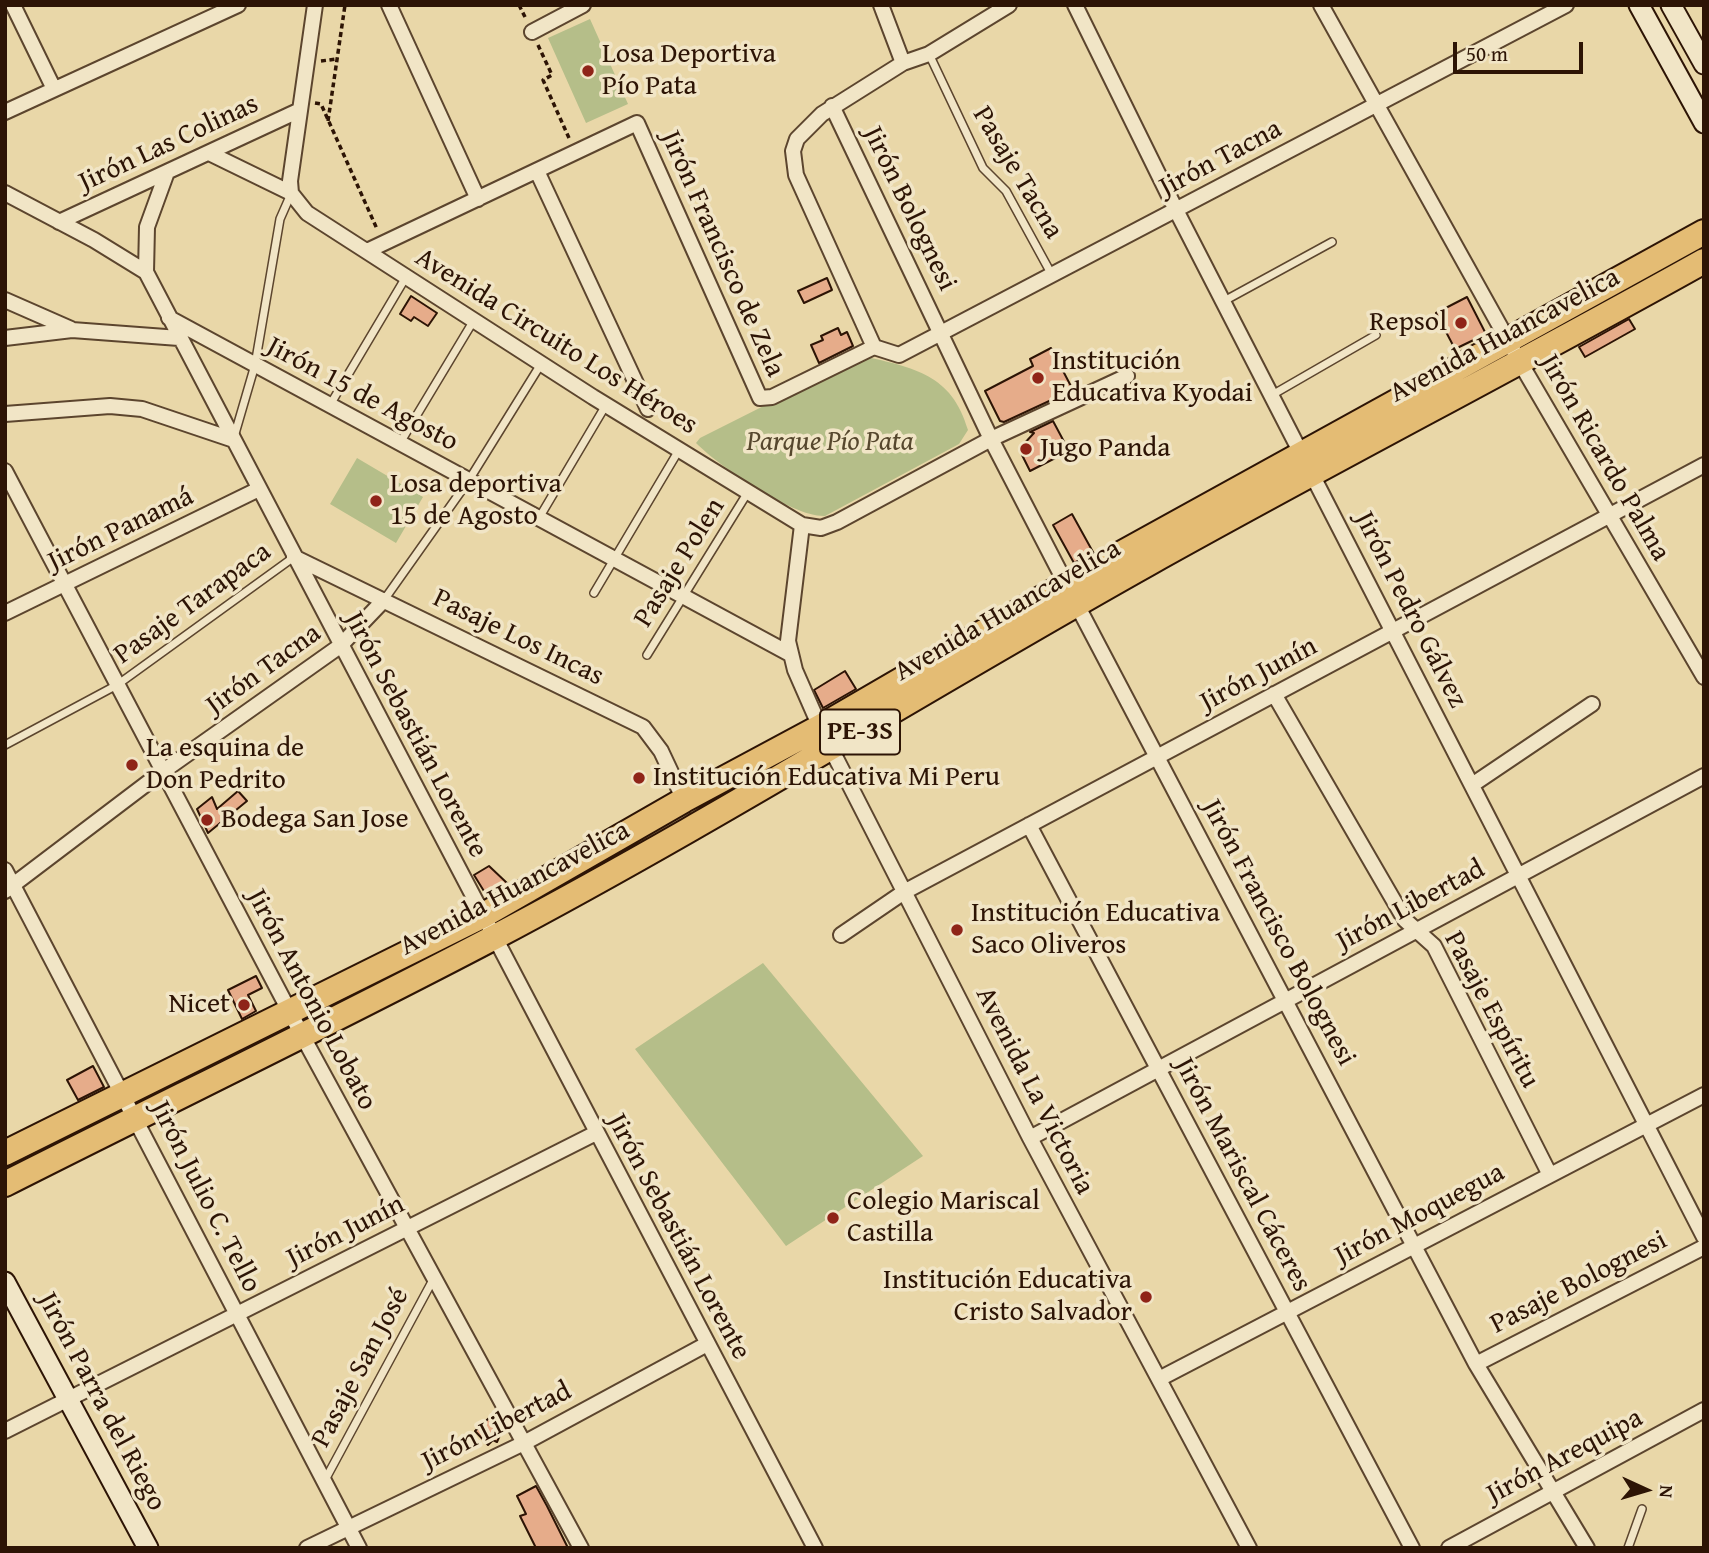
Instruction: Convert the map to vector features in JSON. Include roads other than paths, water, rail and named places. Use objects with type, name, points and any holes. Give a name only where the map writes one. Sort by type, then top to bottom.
[{"type":"highway","name":"Avenida Huancavelica","points":[[5,1184],[493,938],[1072,594],[1308,463],[1509,342],[1704,232]]},
{"type":"highway","name":"Avenida Huancavelica","points":[[1308,463],[1521,364],[1704,261]]},
{"type":"highway","name":"Avenida Huancavelica","points":[[5,1153],[482,916],[684,800],[826,738]]},
{"type":"street","points":[[13,5],[54,89]]},
{"type":"street","points":[[5,112],[238,5]]},
{"type":"street","points":[[209,153],[291,193],[290,174],[305,106],[315,5]]},
{"type":"street","points":[[389,5],[478,199]]},
{"type":"street","points":[[532,32],[583,5]]},
{"type":"street","points":[[881,5],[904,63]]},
{"type":"street","points":[[874,347],[794,164],[797,139],[832,106],[904,63],[929,54],[1009,5]]},
{"type":"street","name":"Jirón Pedro Gálvez","points":[[1074,5],[1176,210],[1704,1237]]},
{"type":"street","name":"Jirón Ricardo Palma","points":[[1321,5],[1521,364],[1704,677]]},
{"type":"street","points":[[1639,5],[1704,123]]},
{"type":"street","points":[[1671,5],[1704,64]]},
{"type":"street","name":"Jirón Tacna","points":[[874,347],[899,355],[1558,7]]},
{"type":"street","name":"Jirón Las Colinas","points":[[59,222],[305,106]]},
{"type":"street","name":"Jirón Bolognesi","points":[[832,106],[942,333]]},
{"type":"street","name":"Jirón Francisco de Zela","points":[[537,171],[637,124],[760,398],[766,398],[874,347]]},
{"type":"street","points":[[367,251],[537,171],[648,409]]},
{"type":"street","points":[[5,193],[146,272],[147,227],[167,172]]},
{"type":"street","name":"Avenida Circuito Los Héroes","points":[[291,193],[307,213],[541,364],[802,526]]},
{"type":"street","name":"Jirón Sebastián Lorente","points":[[146,272],[815,1548]]},
{"type":"street","points":[[5,300],[72,330]]},
{"type":"street","name":"Jirón 15 de Agosto","points":[[169,318],[790,654]]},
{"type":"street","points":[[5,338],[72,330],[180,338]]},
{"type":"street","name":"Jirón Francisco Bolognesi","points":[[942,333],[991,439],[1476,1364],[1587,1548]]},
{"type":"street","points":[[802,526],[821,528],[837,522],[991,439],[1127,376]]},
{"type":"street","points":[[5,414],[110,406],[142,409],[234,440]]},
{"type":"street","name":"Jirón Junín","points":[[841,934],[904,892],[1704,465]]},
{"type":"street","name":"Jirón Antonio Lobato","points":[[5,471],[302,1035],[581,1548]]},
{"type":"street","name":"Jirón Panamá","points":[[5,613],[65,586],[258,489]]},
{"type":"street","name":"Avenida La Victoria","points":[[802,526],[788,640],[790,654],[826,738],[1030,1138],[1249,1548]]},
{"type":"street","name":"Pasaje Los Incas","points":[[294,557],[643,727],[661,751],[684,800]]},
{"type":"street","name":"Jirón Tacna","points":[[10,889],[162,772],[340,646],[384,600]]},
{"type":"street","name":"Pasaje Espíritu","points":[[1274,694],[1405,920],[1434,946],[1550,1175]]},
{"type":"street","points":[[1472,785],[1592,704]]},
{"type":"street","name":"Jirón Libertad","points":[[1030,1138],[1704,776]]},
{"type":"street","name":"Jirón Mariscal Cáceres","points":[[1029,825],[1412,1548]]},
{"type":"street","name":"Jirón Julio C. Tello","points":[[5,870],[10,889],[124,1093],[359,1548]]},
{"type":"street","name":"Jirón Moquegua","points":[[1159,1379],[1704,1095]]},
{"type":"street","name":"Jirón Junín","points":[[5,1431],[596,1133]]},
{"type":"street","name":"Pasaje Bolognesi","points":[[1476,1364],[1704,1247]]},
{"type":"street","name":"Jirón Parra del Riego","points":[[5,1282],[148,1548]]},
{"type":"street","name":"Jirón Libertad","points":[[307,1548],[524,1443],[707,1344]]},
{"type":"street","name":"Jirón Arequipa","points":[[1449,1548],[1704,1410]]},
{"type":"lane","name":"Pasaje Tacna","points":[[929,54],[983,168],[1006,191],[1052,275]]},
{"type":"lane","points":[[234,440],[255,365],[280,219],[291,193]]},
{"type":"lane","points":[[1224,301],[1332,242]]},
{"type":"lane","points":[[330,405],[407,277]]},
{"type":"lane","points":[[400,443],[474,320]]},
{"type":"lane","points":[[1272,395],[1376,335]]},
{"type":"lane","name":"Jirón Tacna","points":[[384,600],[469,480],[541,364]]},
{"type":"lane","points":[[539,518],[606,405]]},
{"type":"lane","points":[[594,593],[679,450]]},
{"type":"lane","name":"Pasaje Polen","points":[[648,655],[748,492]]},
{"type":"lane","name":"Pasaje Tarapaca","points":[[5,745],[117,685],[294,557]]},
{"type":"lane","name":"Pasaje San José","points":[[325,1480],[434,1277]]},
{"type":"lane","points":[[1628,1548],[1642,1509]]},
{"type":"place","name":"Losa Deportiva Pío Pata","points":[[588,71]]},
{"type":"place","name":"Repsol","points":[[1461,323]]},
{"type":"place","name":"Institución Educativa Kyodai","points":[[1038,378]]},
{"type":"place","name":"Jugo Panda","points":[[1026,449]]},
{"type":"place","name":"Losa deportiva 15 de Agosto","points":[[376,501]]},
{"type":"place","name":"La esquina de Don Pedrito","points":[[132,765]]},
{"type":"place","name":"Institución Educativa Mi Peru","points":[[639,778]]},
{"type":"place","name":"Bodega San Jose","points":[[207,820]]},
{"type":"place","name":"Institución Educativa Saco Oliveros","points":[[957,930]]},
{"type":"place","name":"Nicet","points":[[244,1005]]},
{"type":"place","name":"Colegio Mariscal Castilla","points":[[833,1218]]},
{"type":"place","name":"Institución Educativa Cristo Salvador","points":[[1146,1297]]},
{"type":"park label","name":"Parque Pío Pata","points":[[830,443]]}]
